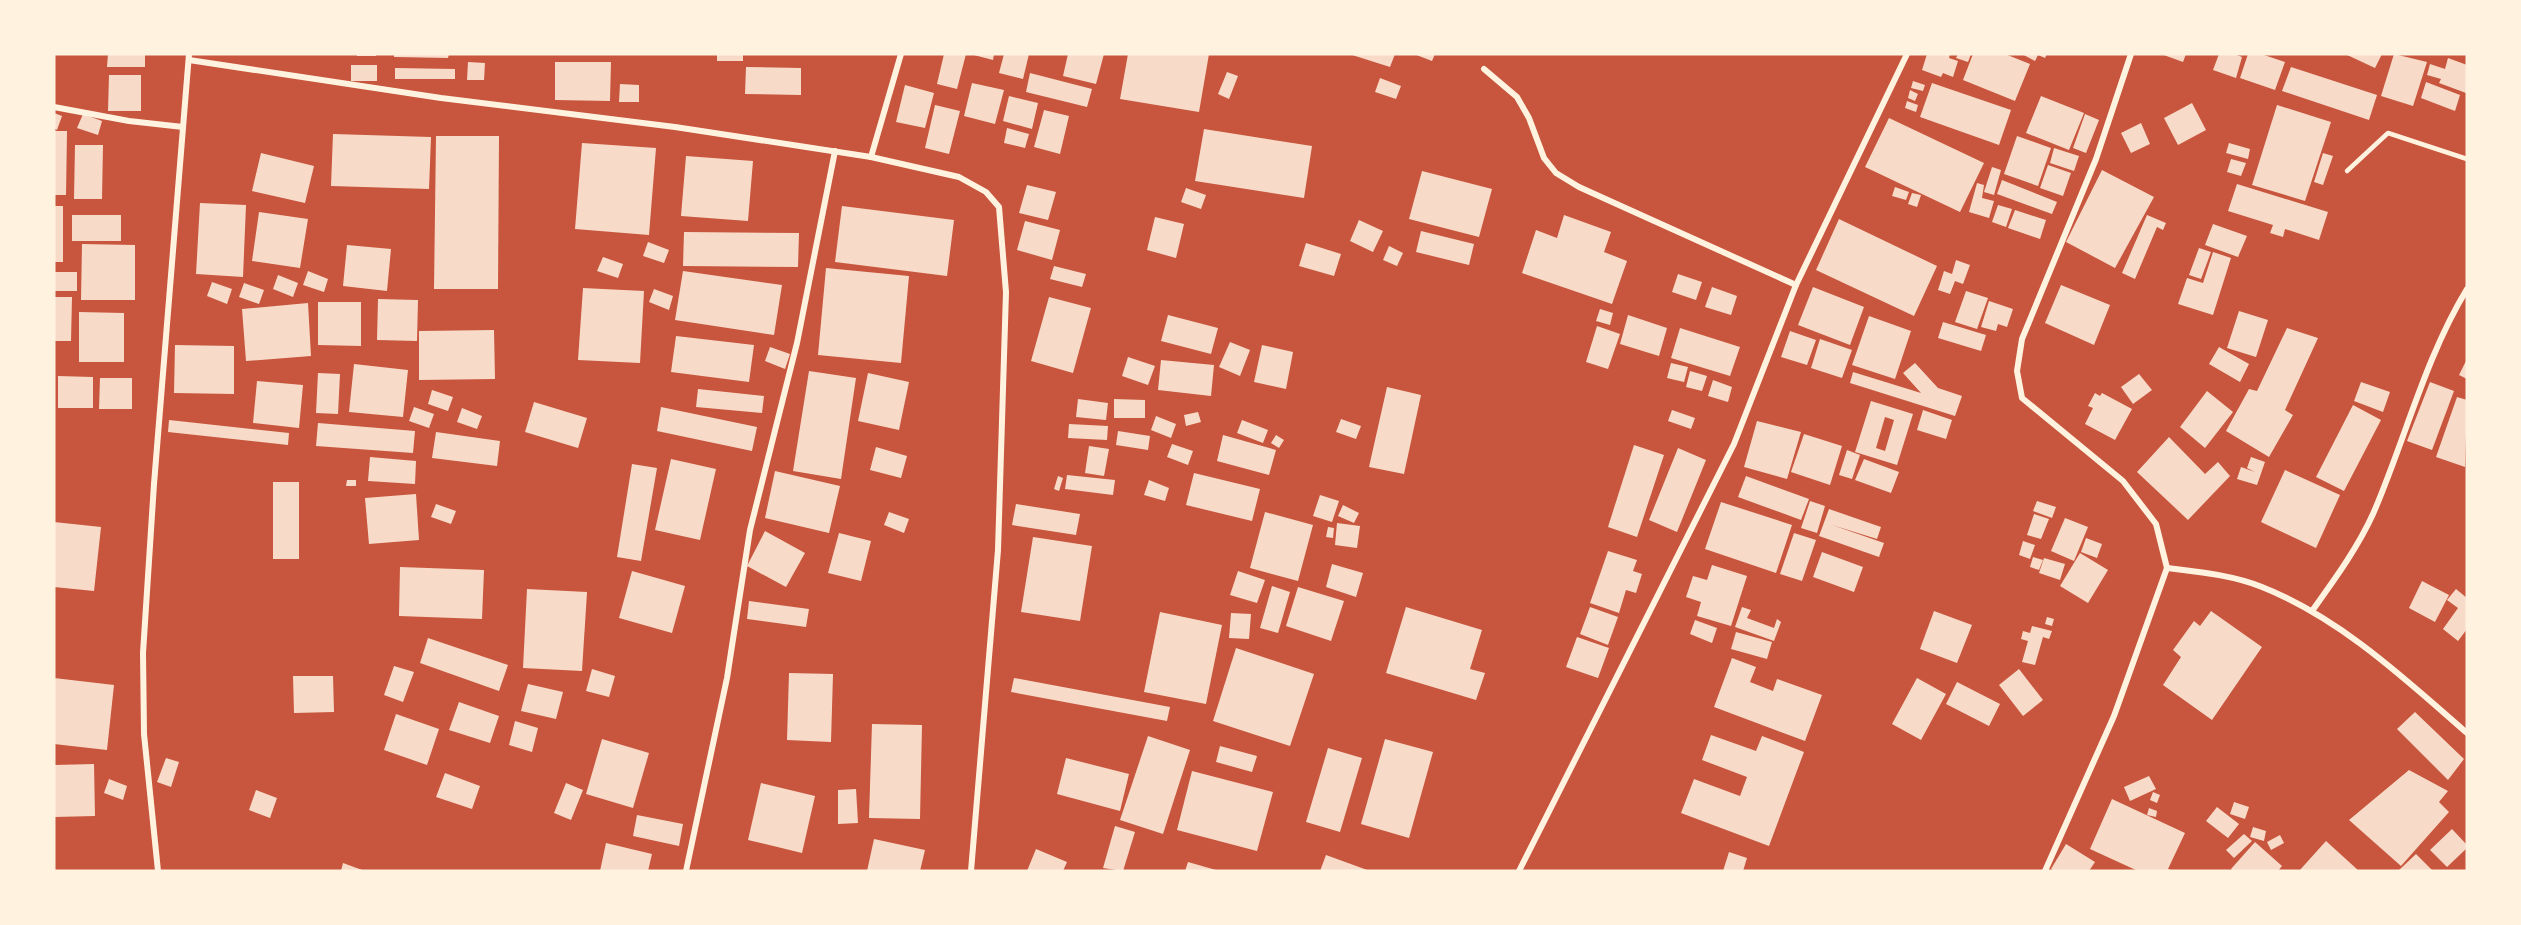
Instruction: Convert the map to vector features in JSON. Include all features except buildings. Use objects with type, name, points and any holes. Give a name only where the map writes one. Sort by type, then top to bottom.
[{"type":"street","points":[[871,157],[901,54]]},
{"type":"street","points":[[1519,871],[1734,444],[1796,285],[1907,54]]},
{"type":"street","points":[[2045,871],[2114,716],[2167,568],[2156,524],[2123,481],[2022,398],[2017,371],[2022,339],[2096,159],[2131,54]]},
{"type":"street","points":[[158,871],[144,734],[143,652],[189,57],[441,98],[675,127],[871,157],[959,177],[986,192],[999,207],[1006,291],[998,550],[971,871]]},
{"type":"street","points":[[1484,69],[1517,97],[1530,118],[1544,158],[1556,174],[1796,285]]},
{"type":"street","points":[[54,107],[129,121],[183,127]]},
{"type":"street","points":[[686,871],[727,678],[750,530],[797,343],[835,151]]},
{"type":"street","points":[[2312,611],[2351,557],[2372,515],[2430,367],[2467,289]]},
{"type":"street","points":[[2167,568],[2217,575],[2261,587],[2312,611],[2387,663],[2467,733]]},
{"type":"lane","points":[[2347,171],[2388,133],[2467,159]]}]
